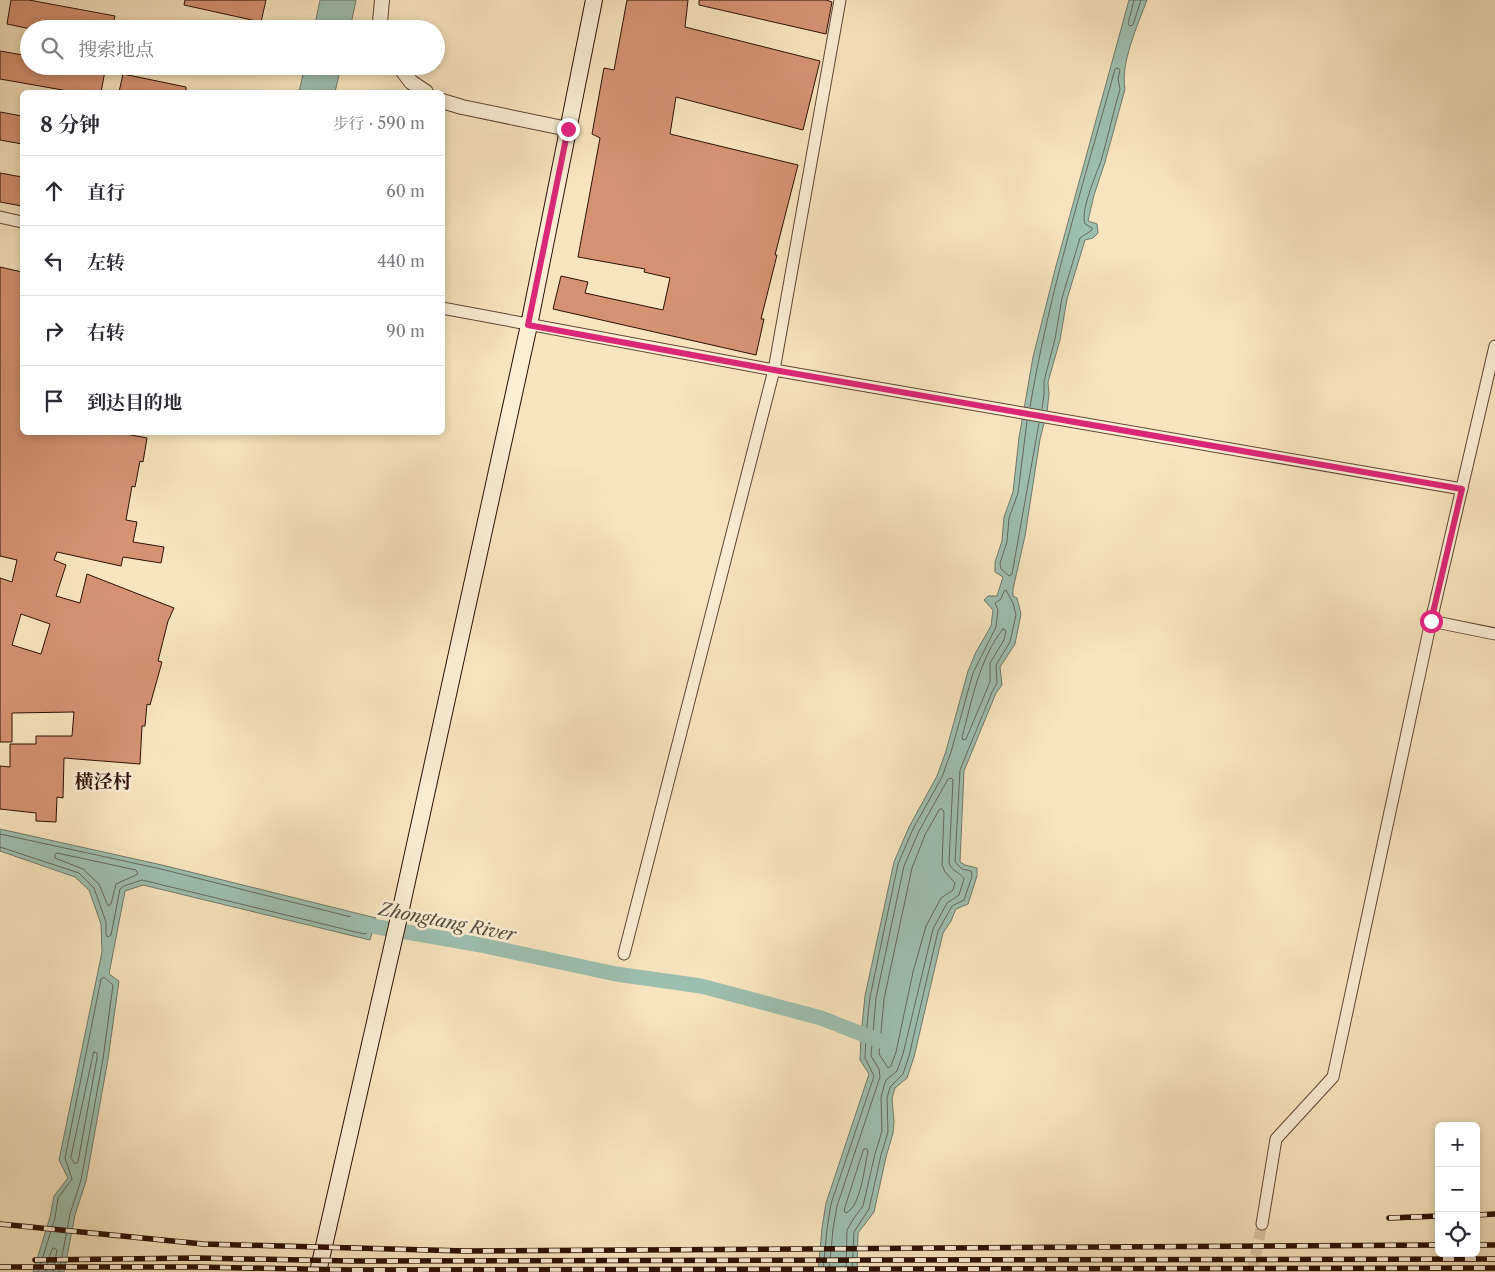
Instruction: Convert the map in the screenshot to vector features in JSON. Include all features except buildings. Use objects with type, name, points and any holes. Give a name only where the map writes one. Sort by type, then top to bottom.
[{"type":"main road","points":[[318,1272],[390,949],[402,904],[528,325],[594,0]]},
{"type":"street","points":[[380,20],[382,0]]},
{"type":"street","points":[[624,954],[774,370],[840,0]]},
{"type":"street","points":[[406,75],[411,82],[423,90]]},
{"type":"street","points":[[445,102],[568,129]]},
{"type":"street","points":[[0,217],[20,222]]},
{"type":"street","points":[[445,309],[774,370],[1462,489]]},
{"type":"street","points":[[1262,1224],[1276,1139],[1333,1077],[1431,621],[1495,346]]},
{"type":"street","points":[[1431,621],[1495,634]]},
{"type":"water","points":[[320,0],[356,0],[352,20],[316,20]]},
{"type":"water","points":[[1129,0],[1147,0],[1127,56],[1124,79],[1125,89],[1088,221],[1097,224],[1098,233],[1093,238],[1085,240],[1067,299],[1060,340],[1048,382],[1047,412],[1040,439],[1025,536],[1013,589],[1013,596],[1017,598],[1021,614],[1015,644],[1000,667],[1002,685],[996,693],[964,771],[960,862],[977,868],[977,876],[968,904],[956,909],[943,933],[914,1057],[907,1078],[895,1088],[892,1098],[893,1133],[874,1212],[858,1233],[857,1272],[818,1272],[826,1203],[869,1074],[860,1060],[865,996],[894,862],[909,827],[937,776],[946,751],[968,671],[976,652],[991,626],[993,610],[984,600],[988,596],[997,596],[1003,577],[995,572],[995,562],[1002,541],[1004,517],[1013,492],[1019,438],[1033,357]]},
{"type":"water","points":[[303,75],[339,75],[335,90],[299,90]]},
{"type":"water","points":[[0,829],[162,865],[376,918],[370,940],[143,885],[125,891],[109,974],[119,981],[108,1059],[86,1181],[75,1215],[64,1272],[33,1272],[50,1217],[54,1196],[68,1178],[59,1160],[102,952],[101,924],[89,890],[75,877],[0,851]]},
{"type":"waterway","name":"Zhongtang River","points":[[355,923],[481,945],[616,974],[701,986],[821,1018],[880,1041]]},
{"type":"tunnel","points":[[1252,1272],[1262,1224]]},
{"type":"railway","points":[[1480,1215],[1495,1214]]},
{"type":"railway","points":[[1389,1218],[1435,1216]]},
{"type":"railway","points":[[0,1224],[203,1244],[465,1251],[1435,1245]]},
{"type":"railway","points":[[1480,1245],[1495,1245]]},
{"type":"railway","points":[[35,1260],[197,1258],[352,1261],[1495,1259]]},
{"type":"railway","points":[[0,1267],[197,1267],[351,1270],[1495,1268]]},
{"type":"district","name":"横泾村","points":[[103,781]]},
{"type":"route","points":[[568,129],[528,325],[774,370],[1462,489],[1431,621]]}]
